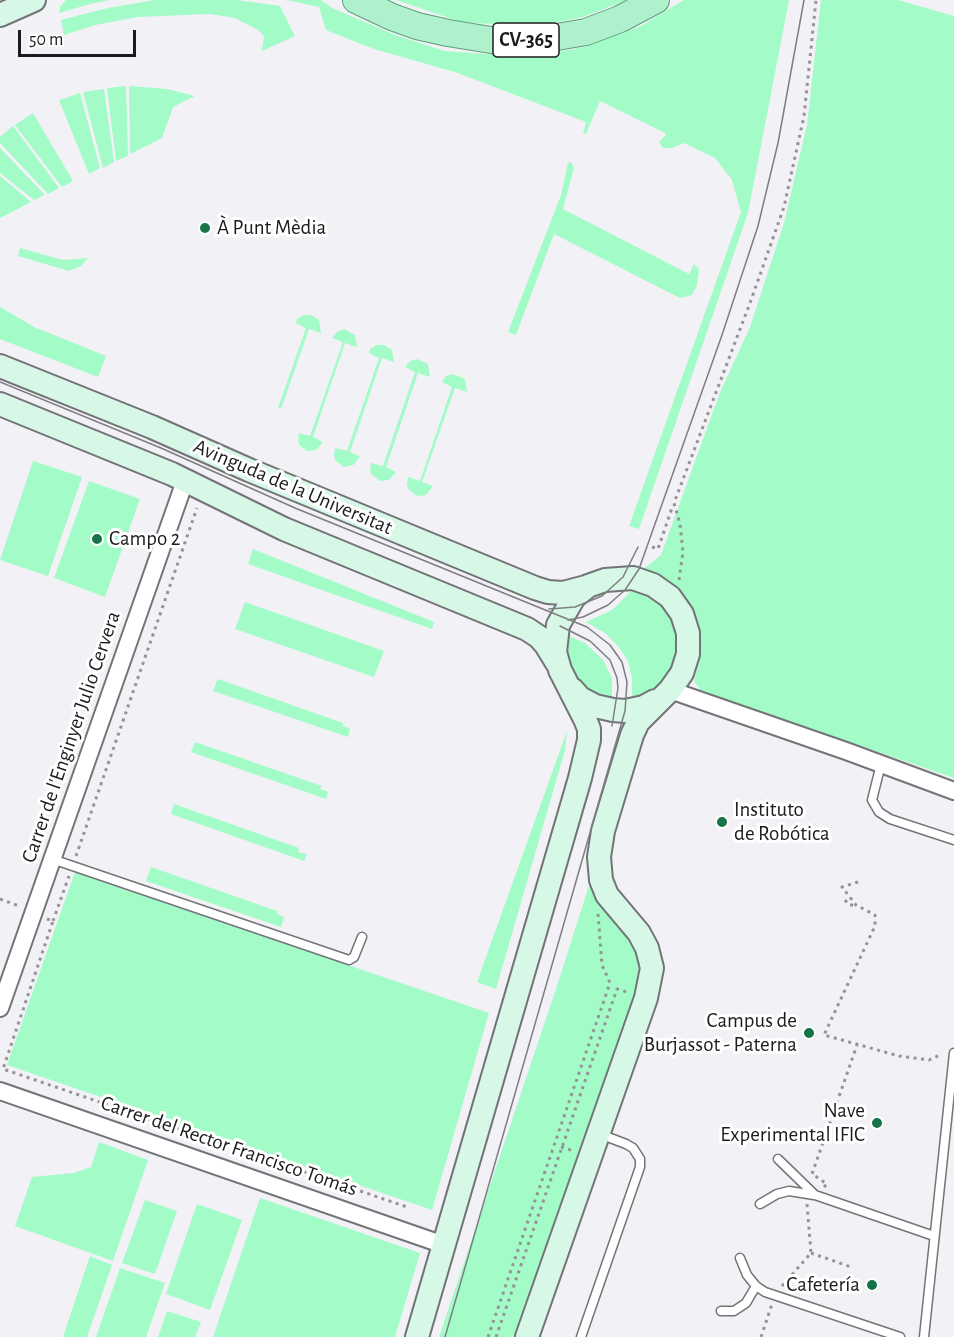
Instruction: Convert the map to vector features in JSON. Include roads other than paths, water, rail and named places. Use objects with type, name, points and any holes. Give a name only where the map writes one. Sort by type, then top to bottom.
[{"type":"main road","name":"CV-365","points":[[356,0],[417,26],[497,41],[545,39],[586,32],[620,19],[656,0]]},
{"type":"street","points":[[0,15],[34,0]]},
{"type":"street","name":"Avinguda de la Universitat","points":[[0,366],[152,427],[249,470],[535,588],[548,592],[562,592],[588,586]]},
{"type":"street","name":"Avinguda de la Universitat","points":[[0,404],[194,485],[284,529],[528,629],[539,636],[546,645],[585,719],[589,740],[580,778],[417,1337]]},
{"type":"street","name":"Carrer de l'Enginyer Julio Cervera","points":[[0,1008],[52,859],[194,485]]},
{"type":"street","points":[[527,1337],[646,998],[652,968],[647,948],[639,933],[607,895],[601,880],[599,857],[603,831],[632,735],[638,723],[665,694],[682,674],[688,654],[688,633],[682,614],[670,597],[653,585],[623,577],[588,586],[573,597],[558,625],[555,652],[564,677],[580,698],[595,706],[625,711],[644,707],[665,694],[954,790]]},
{"type":"street","name":"Carrer del Rector Francisco Tomás","points":[[0,1091],[444,1245]]},
{"type":"lane","points":[[881,764],[872,800],[879,812],[890,819],[954,840]]},
{"type":"lane","points":[[52,859],[349,960],[354,957],[362,937]]},
{"type":"lane","points":[[924,1337],[954,1053]]},
{"type":"lane","points":[[581,1337],[640,1167],[640,1159],[633,1148],[597,1133]]},
{"type":"lane","points":[[778,1159],[815,1195]]},
{"type":"lane","points":[[760,1204],[777,1194],[789,1191],[815,1195],[934,1236]]},
{"type":"lane","points":[[740,1258],[747,1275],[756,1286],[775,1296],[900,1337]]},
{"type":"lane","points":[[721,1311],[734,1311],[746,1303],[756,1286]]},
{"type":"tram line","points":[[568,620],[583,617],[608,605],[625,590],[639,569],[758,226],[778,143],[804,0]]},
{"type":"tram line","points":[[0,382],[161,448],[295,508],[587,627],[610,645],[622,662],[627,682],[625,711],[445,1337]]},
{"type":"tram line","points":[[549,609],[575,607],[602,596],[623,577],[638,547]]},
{"type":"tram line","points":[[560,626],[590,641],[610,660],[618,688],[612,726]]},
{"type":"place","name":"À Punt Mèdia","points":[[205,228]]},
{"type":"place","name":"Campo 2","points":[[97,539]]},
{"type":"place","name":"Instituto de Robótica","points":[[722,822]]},
{"type":"place","name":"Campus de Burjassot - Paterna","points":[[809,1033]]},
{"type":"place","name":"Nave Experimental IFIC","points":[[877,1123]]},
{"type":"place","name":"Cafetería","points":[[872,1285]]}]
